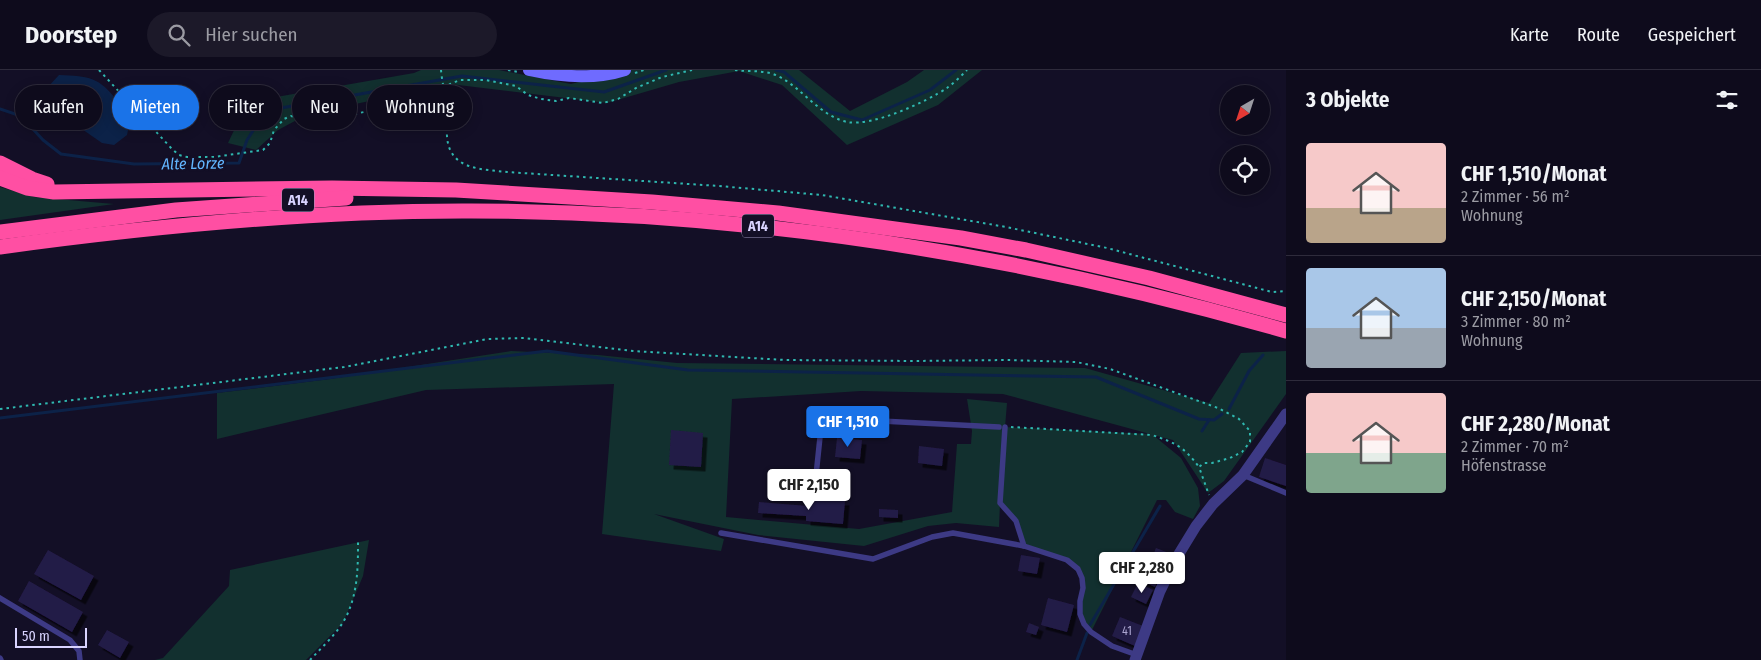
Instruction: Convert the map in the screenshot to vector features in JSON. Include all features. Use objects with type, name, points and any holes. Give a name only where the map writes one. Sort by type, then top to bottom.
[{"type":"highway","points":[[0,163],[44,183],[68,189],[93,192]]},
{"type":"highway","points":[[0,178],[19,186],[54,192],[394,188],[598,199]]},
{"type":"highway","name":"A14","points":[[0,232],[176,210],[346,198],[478,196],[598,199],[715,206],[961,238],[1069,259],[1150,278],[1286,315]]},
{"type":"highway","name":"A14","points":[[0,247],[162,226],[353,213],[490,211],[670,218],[846,237],[990,260],[1143,292],[1286,331]]},
{"type":"street","points":[[529,70],[558,76],[590,77],[613,74],[625,70]]},
{"type":"street","points":[[1136,658],[1160,591],[1174,562],[1196,526],[1213,504],[1244,475],[1286,414]]},
{"type":"lane","points":[[815,484],[822,418],[1002,427],[1000,503],[1016,521],[1024,546]]},
{"type":"lane","points":[[1244,475],[1286,493]]},
{"type":"lane","points":[[721,533],[873,559],[932,537],[953,533],[1024,546],[1067,560],[1078,569],[1082,578],[1083,588],[1080,614],[1084,624],[1091,632],[1112,646],[1136,658]]},
{"type":"lane","points":[[0,598],[70,640],[79,651],[80,660]]},
{"type":"path","points":[[98,70],[179,155],[188,157],[214,157],[263,150],[270,143],[274,130],[284,119],[291,116],[297,118],[330,114],[344,116],[367,111]]},
{"type":"path","points":[[441,70],[442,85]]},
{"type":"path","points":[[449,85],[460,80],[486,80],[516,86],[528,95],[556,101],[569,98],[603,103],[618,99],[636,88],[662,77],[692,70]]},
{"type":"path","points":[[735,70],[762,71],[774,74],[822,109],[835,116],[847,122],[868,122],[928,99],[948,87],[967,70]]},
{"type":"path","points":[[447,130],[447,138],[452,154],[459,162],[472,168],[822,195],[1006,227],[1107,248],[1272,292],[1286,292]]},
{"type":"path","points":[[0,409],[344,367],[487,339],[524,338],[632,351],[785,360],[1007,360],[1076,362],[1119,373],[1218,408],[1239,419],[1250,431],[1250,442],[1242,452],[1230,458],[1212,463],[1204,463],[1199,467]]},
{"type":"path","points":[[1002,427],[1152,435],[1172,442],[1188,452],[1199,467],[1213,504]]},
{"type":"path","points":[[310,660],[336,632],[347,614],[358,577],[358,541]]},
{"type":"green space","points":[[421,70],[499,70],[571,84],[624,70],[799,70],[850,111],[907,82],[924,70],[982,70],[938,105],[847,145],[782,85],[739,71],[679,82],[607,103],[472,87],[472,85],[450,84],[367,85],[367,102],[357,104],[357,85],[345,85],[414,73]]},
{"type":"green space","points":[[292,94],[292,123],[282,128],[282,96]]},
{"type":"green space","points":[[234,130],[278,130],[256,150],[228,143]]},
{"type":"green space","points":[[0,187],[34,197],[114,204],[0,220]]},
{"type":"green space","points":[[511,351],[598,355],[677,363],[1085,368],[1209,403],[1241,353],[1286,351],[1286,394],[1224,481],[1208,493],[1173,440],[1153,435],[1181,458],[1198,488],[1200,506],[1193,519],[1175,512],[1166,500],[1157,500],[1091,632],[1080,614],[1082,578],[1067,560],[1024,546],[1016,521],[1000,504],[999,527],[956,523],[928,526],[864,546],[758,535],[654,514],[724,539],[721,551],[602,534],[614,384],[426,390],[217,439],[217,393],[330,379]],"holes":[[[861,391],[1003,394],[1150,434],[1005,427],[1007,403],[967,399],[972,431],[971,444],[957,444],[952,512],[859,529],[726,517],[732,399]]]},
{"type":"green space","points":[[369,540],[363,576],[343,623],[306,660],[155,660],[163,658],[229,586],[230,570]]},
{"type":"water","points":[[59,75],[89,78],[103,85],[112,95],[112,130],[128,130],[127,135],[114,145],[102,143],[83,130],[102,130],[102,85],[50,85]]},
{"type":"building","points":[[671,430],[703,433],[701,467],[669,465]]},
{"type":"building","points":[[837,438],[862,440],[860,459],[835,457]]},
{"type":"building","points":[[919,446],[944,449],[942,466],[918,463]]},
{"type":"building","points":[[1265,458],[1286,465],[1286,486],[1259,477]]},
{"type":"building","points":[[808,499],[845,501],[843,524],[806,521],[806,516],[758,513],[759,502],[808,506]]},
{"type":"building","points":[[879,509],[898,510],[898,518],[879,517]]},
{"type":"building","points":[[1156,548],[1169,553],[1155,587],[1142,581]]},
{"type":"building","points":[[48,550],[94,576],[81,600],[34,574]]},
{"type":"building","points":[[1021,555],[1040,558],[1037,574],[1018,571]]},
{"type":"building","points":[[29,581],[83,612],[72,632],[18,601]]},
{"type":"building","points":[[1138,583],[1153,590],[1146,604],[1131,597]]},
{"type":"building","points":[[1048,598],[1074,605],[1067,632],[1041,625]]},
{"type":"building","points":[[1120,617],[1143,626],[1135,646],[1112,636]]},
{"type":"building","points":[[1029,623],[1039,627],[1036,635],[1026,632]]},
{"type":"building","points":[[107,630],[129,642],[120,658],[98,645]]},
{"type":"waterway","name":"Alte Lorze","points":[[0,109],[21,116],[43,140],[61,154],[134,164],[239,163],[247,140],[258,123],[281,108],[462,76],[604,92],[666,70]]},
{"type":"waterway","name":"Alte Lorze","points":[[776,70],[784,72],[831,112],[862,120],[930,90],[956,70]]},
{"type":"waterway","points":[[0,418],[547,351],[688,370],[1096,377],[1199,419],[1214,420],[1222,414]]},
{"type":"waterway","points":[[1229,409],[1249,371],[1263,355]]},
{"type":"waterway","points":[[1202,431],[1209,420]]},
{"type":"waterway","points":[[1090,625],[1160,506]]},
{"type":"waterway","points":[[1077,660],[1087,633]]}]
